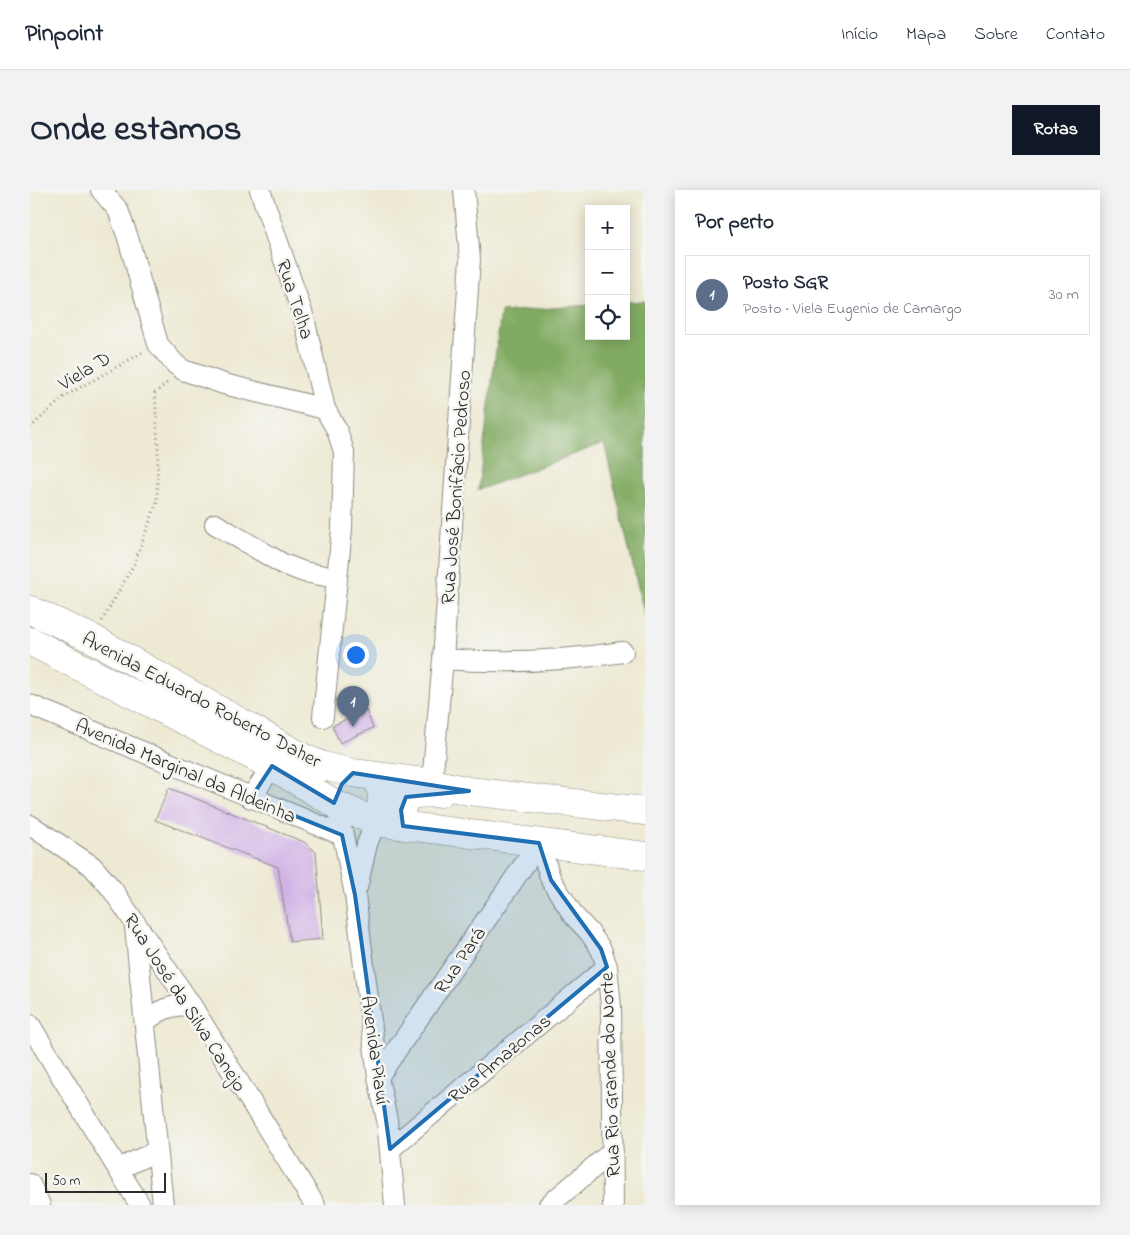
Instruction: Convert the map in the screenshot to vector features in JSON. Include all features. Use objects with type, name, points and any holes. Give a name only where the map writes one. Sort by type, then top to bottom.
[{"type":"main road","name":"Avenida Eduardo Roberto Daher","points":[[30,610],[93,639],[302,757],[322,766],[365,775],[432,783],[469,791],[645,811]]},
{"type":"main road","name":"Avenida Eduardo Roberto Daher","points":[[30,641],[272,766],[337,805],[376,822],[645,856]]},
{"type":"main road","points":[[337,805],[338,790],[365,775],[382,788],[382,801],[376,822]]},
{"type":"main road","points":[[403,826],[401,810],[406,797],[415,794],[469,791]]},
{"type":"street","points":[[102,190],[118,210],[128,238],[158,344],[175,364],[183,370],[224,384],[325,410]]},
{"type":"street","name":"Rua Telha","points":[[260,190],[304,318],[325,410],[337,430],[344,452],[342,529],[323,717]]},
{"type":"street","name":"Rua José Bonifácio Pedroso","points":[[432,783],[443,659],[470,259],[464,190]]},
{"type":"street","points":[[215,524],[283,564],[304,572],[336,578]]},
{"type":"street","points":[[443,659],[486,663],[571,660],[623,652]]},
{"type":"street","name":"Avenida Marginal da Aldeinha","points":[[30,705],[342,835]]},
{"type":"street","points":[[251,798],[272,766]]},
{"type":"street","name":"Avenida Piauí","points":[[337,805],[355,895],[378,1077],[390,1149],[395,1205]]},
{"type":"street","name":"Avenida Piauí","points":[[355,895],[367,844],[376,822]]},
{"type":"street","name":"Rua José da Silva Canejo","points":[[30,824],[92,866],[112,889],[134,925],[190,1006],[315,1205]]},
{"type":"street","name":"Rua Rio Grande do Norte","points":[[539,843],[551,880],[574,916],[601,949],[607,967],[611,1006],[613,1205]]},
{"type":"street","name":"Rua Pará","points":[[378,1077],[539,843]]},
{"type":"street","points":[[134,925],[163,1205]]},
{"type":"street","name":"Rua Amazonas","points":[[390,1149],[607,967]]},
{"type":"street","points":[[145,1022],[164,1008],[174,1005],[190,1006]]},
{"type":"street","points":[[30,1025],[140,1205]]},
{"type":"street","points":[[549,1205],[613,1151]]},
{"type":"street","points":[[118,1169],[157,1152]]},
{"type":"street","points":[[30,1184],[40,1205]]},
{"type":"path","name":"Viela D","points":[[30,428],[65,396],[158,344]]},
{"type":"path","points":[[93,639],[134,564],[157,502],[158,446],[155,393],[183,370]]},
{"type":"highlighted area","points":[[272,766],[334,803],[342,784],[353,773],[469,791],[406,797],[401,810],[403,826],[539,843],[551,880],[601,949],[607,967],[390,1149],[355,895],[342,835],[251,798]]},
{"type":"green space","points":[[645,301],[645,617],[604,443],[478,490],[501,312],[585,305],[585,340],[630,340],[630,302]]},
{"type":"building","points":[[366,710],[373,728],[340,743],[332,726]]},
{"type":"building","points":[[169,788],[304,842],[316,852],[323,939],[290,942],[278,867],[155,820]]},
{"type":"place","name":"Posto SGR","points":[[353,727]]}]
